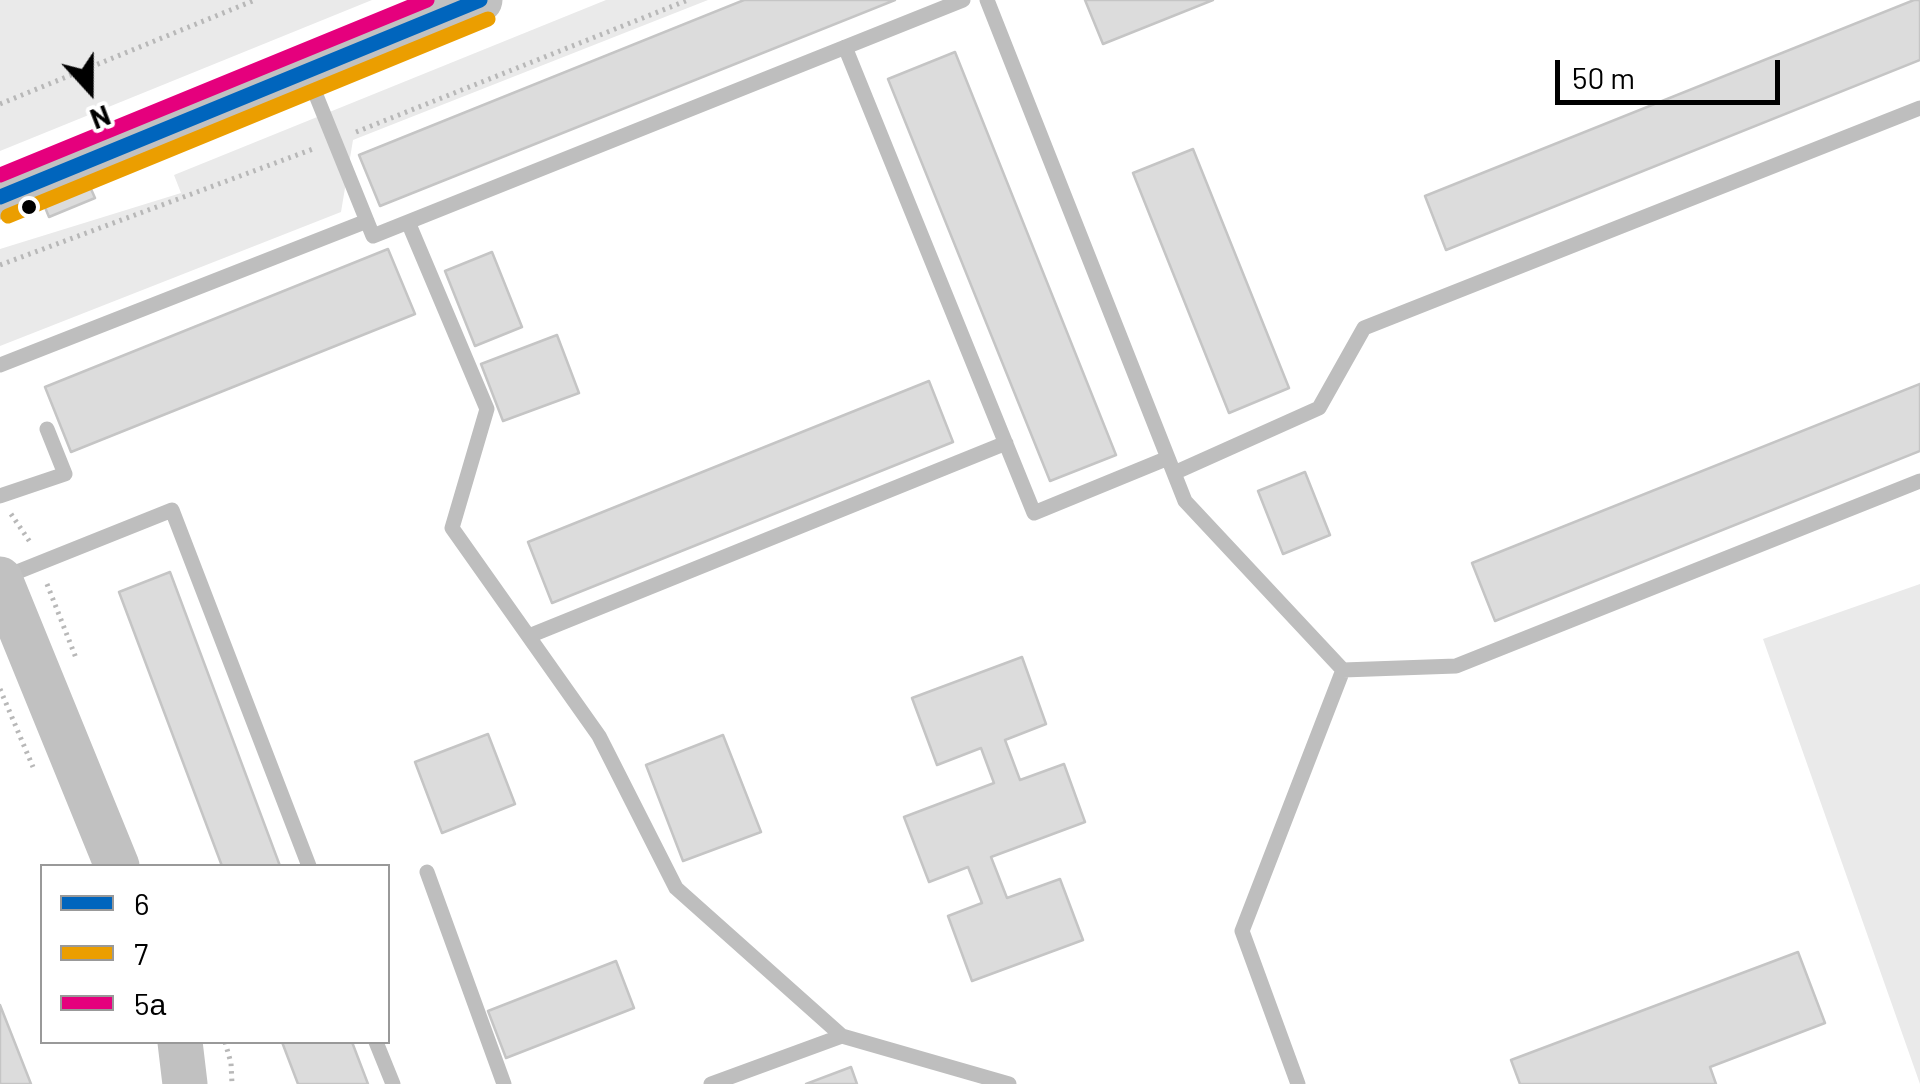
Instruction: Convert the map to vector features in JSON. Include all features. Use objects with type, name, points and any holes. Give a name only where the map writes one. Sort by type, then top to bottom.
[{"type":"main road","points":[[0,197],[480,0]]},
{"type":"main road","points":[[0,579],[116,864]]},
{"type":"main road","points":[[180,1044],[184,1084]]},
{"type":"lane","points":[[306,72],[373,236],[963,0]]},
{"type":"lane","points":[[987,0],[1185,501],[1344,670],[1456,666],[1920,481]]},
{"type":"lane","points":[[845,47],[1034,512],[1171,466],[1319,408],[1364,328],[1920,108]]},
{"type":"lane","points":[[0,364],[367,221]]},
{"type":"lane","points":[[408,222],[487,409],[452,528],[600,736],[676,888],[842,1036],[1009,1084]]},
{"type":"lane","points":[[0,496],[64,474],[47,428]]},
{"type":"lane","points":[[528,636],[1006,444]]},
{"type":"lane","points":[[0,579],[172,510],[308,864]]},
{"type":"lane","points":[[1298,1084],[1242,930],[1344,670]]},
{"type":"lane","points":[[427,872],[504,1084]]},
{"type":"lane","points":[[710,1084],[842,1036]]},
{"type":"lane","points":[[377,1044],[393,1084]]},
{"type":"path","points":[[0,104],[254,0]]},
{"type":"path","points":[[226,1044],[232,1084]]},
{"type":"shaded area","points":[[0,0],[372,0],[0,151]]},
{"type":"shaded area","points":[[606,0],[708,0],[353,140],[341,212],[0,346],[0,249],[181,193],[174,175]]},
{"type":"shaded area","points":[[1920,584],[1920,1084],[1763,639]]},
{"type":"building","points":[[744,0],[895,0],[380,206],[359,155]]},
{"type":"building","points":[[1085,0],[1213,0],[1103,44]]},
{"type":"building","points":[[1920,0],[1920,60],[1446,250],[1425,196]]},
{"type":"building","points":[[955,52],[1116,455],[1050,481],[888,79]]},
{"type":"building","points":[[1193,149],[1289,388],[1229,413],[1133,173]]},
{"type":"building","points":[[87,180],[95,198],[49,217],[42,200]]},
{"type":"building","points":[[388,249],[415,314],[71,452],[45,387]]},
{"type":"building","points":[[492,252],[522,327],[475,346],[445,271]]},
{"type":"building","points":[[557,335],[579,393],[503,421],[481,364]]},
{"type":"building","points":[[929,381],[953,442],[552,603],[528,542]]},
{"type":"building","points":[[1920,384],[1920,451],[1495,621],[1472,563]]},
{"type":"building","points":[[1305,472],[1330,535],[1283,554],[1258,491]]},
{"type":"building","points":[[170,572],[279,864],[221,864],[119,592]]},
{"type":"building","points":[[1022,657],[1046,724],[1005,740],[1020,780],[1064,764],[1085,822],[991,857],[1007,898],[1060,879],[1083,940],[972,981],[948,916],[982,903],[968,867],[929,882],[904,817],[994,783],[981,748],[937,765],[912,698]]},
{"type":"building","points":[[488,734],[515,804],[442,833],[415,762]]},
{"type":"building","points":[[723,735],[761,832],[683,861],[646,765]]},
{"type":"building","points":[[1798,952],[1825,1023],[1710,1067],[1716,1084],[1520,1084],[1511,1060]]},
{"type":"building","points":[[616,961],[634,1008],[506,1058],[488,1011]]},
{"type":"building","points":[[0,1005],[31,1084],[0,1084]]},
{"type":"building","points":[[283,1044],[353,1044],[368,1084],[298,1084]]},
{"type":"building","points":[[851,1067],[857,1084],[806,1084]]},
{"type":"transit line","name":"5а","points":[[0,175],[427,0]]},
{"type":"transit line","name":"6","points":[[0,197],[480,0]]},
{"type":"transit line","name":"7","points":[[8,216],[488,19]]}]
